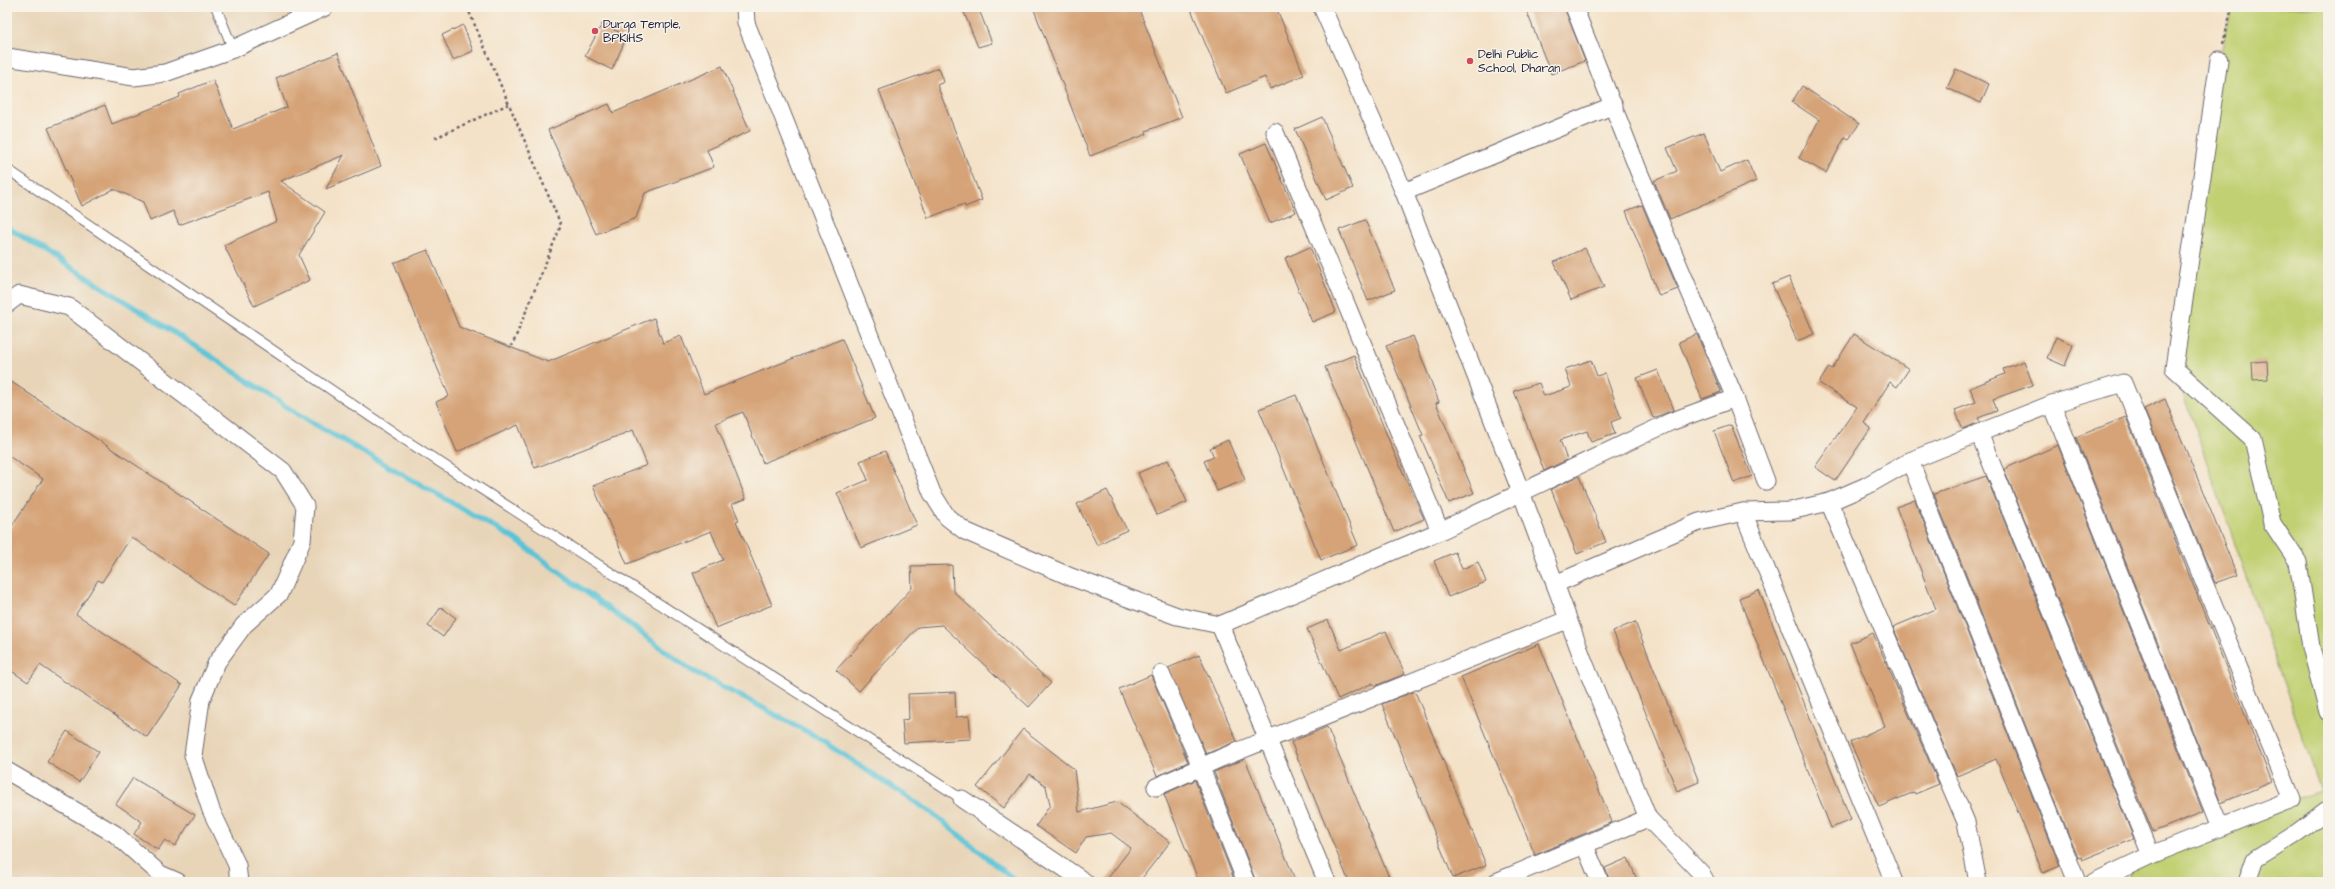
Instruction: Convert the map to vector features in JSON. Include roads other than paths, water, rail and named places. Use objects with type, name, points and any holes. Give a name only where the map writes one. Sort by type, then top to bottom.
[{"type":"street","points":[[7,57],[134,77],[165,73],[233,49],[325,7]]},
{"type":"street","points":[[745,7],[746,23],[932,493],[947,517],[965,531],[1071,577],[1177,616],[1220,625],[1440,531],[1670,422],[1735,398]]},
{"type":"street","points":[[1322,7],[1404,192],[1521,492],[1567,620],[1648,818],[1702,873],[1706,882]]},
{"type":"street","points":[[1574,7],[1614,105],[1639,172],[1735,398],[1766,481]]},
{"type":"street","points":[[2219,60],[2174,368],[2253,439],[2272,524],[2298,562],[2311,647],[2328,712]]},
{"type":"street","points":[[1404,192],[1614,105]]},
{"type":"street","points":[[1275,132],[1440,531]]},
{"type":"street","points":[[7,304],[19,295],[69,307],[284,471],[305,506],[302,541],[279,594],[244,625],[217,662],[201,700],[193,755],[211,810],[237,865],[239,882]]},
{"type":"street","points":[[1555,584],[1699,522],[1743,512],[1790,511],[1829,502],[1866,486],[1910,461],[2052,404],[2123,382],[2292,798],[2151,855],[2094,882]]},
{"type":"street","points":[[2052,404],[2220,827]]},
{"type":"street","points":[[1979,433],[2151,855]]},
{"type":"street","points":[[1910,461],[2077,882]]},
{"type":"street","points":[[1829,502],[1966,822],[1978,882]]},
{"type":"street","points":[[1743,512],[1894,882]]},
{"type":"street","points":[[1156,787],[1269,739],[1567,620]]},
{"type":"street","points":[[1220,625],[1328,882]]},
{"type":"street","points":[[1161,674],[1192,745],[1246,882]]},
{"type":"street","points":[[7,771],[115,834],[160,874],[178,882]]},
{"type":"street","points":[[962,799],[1085,882]]},
{"type":"street","points":[[2247,882],[2255,859],[2298,832],[2328,809]]},
{"type":"street","points":[[1496,882],[1585,846],[1648,818]]},
{"type":"street","points":[[1585,846],[1600,882]]},
{"type":"lane","points":[[216,7],[233,49]]},
{"type":"lane","points":[[7,168],[399,436],[962,799]]},
{"type":"waterway","points":[[7,227],[194,345],[299,415],[515,539],[691,670],[810,733],[932,813],[1017,882]]},
{"type":"place","name":"Durga Temple, BPKIHS","points":[[595,31]]},
{"type":"place","name":"Delhi Public School, Dharan","points":[[1470,61]]}]
